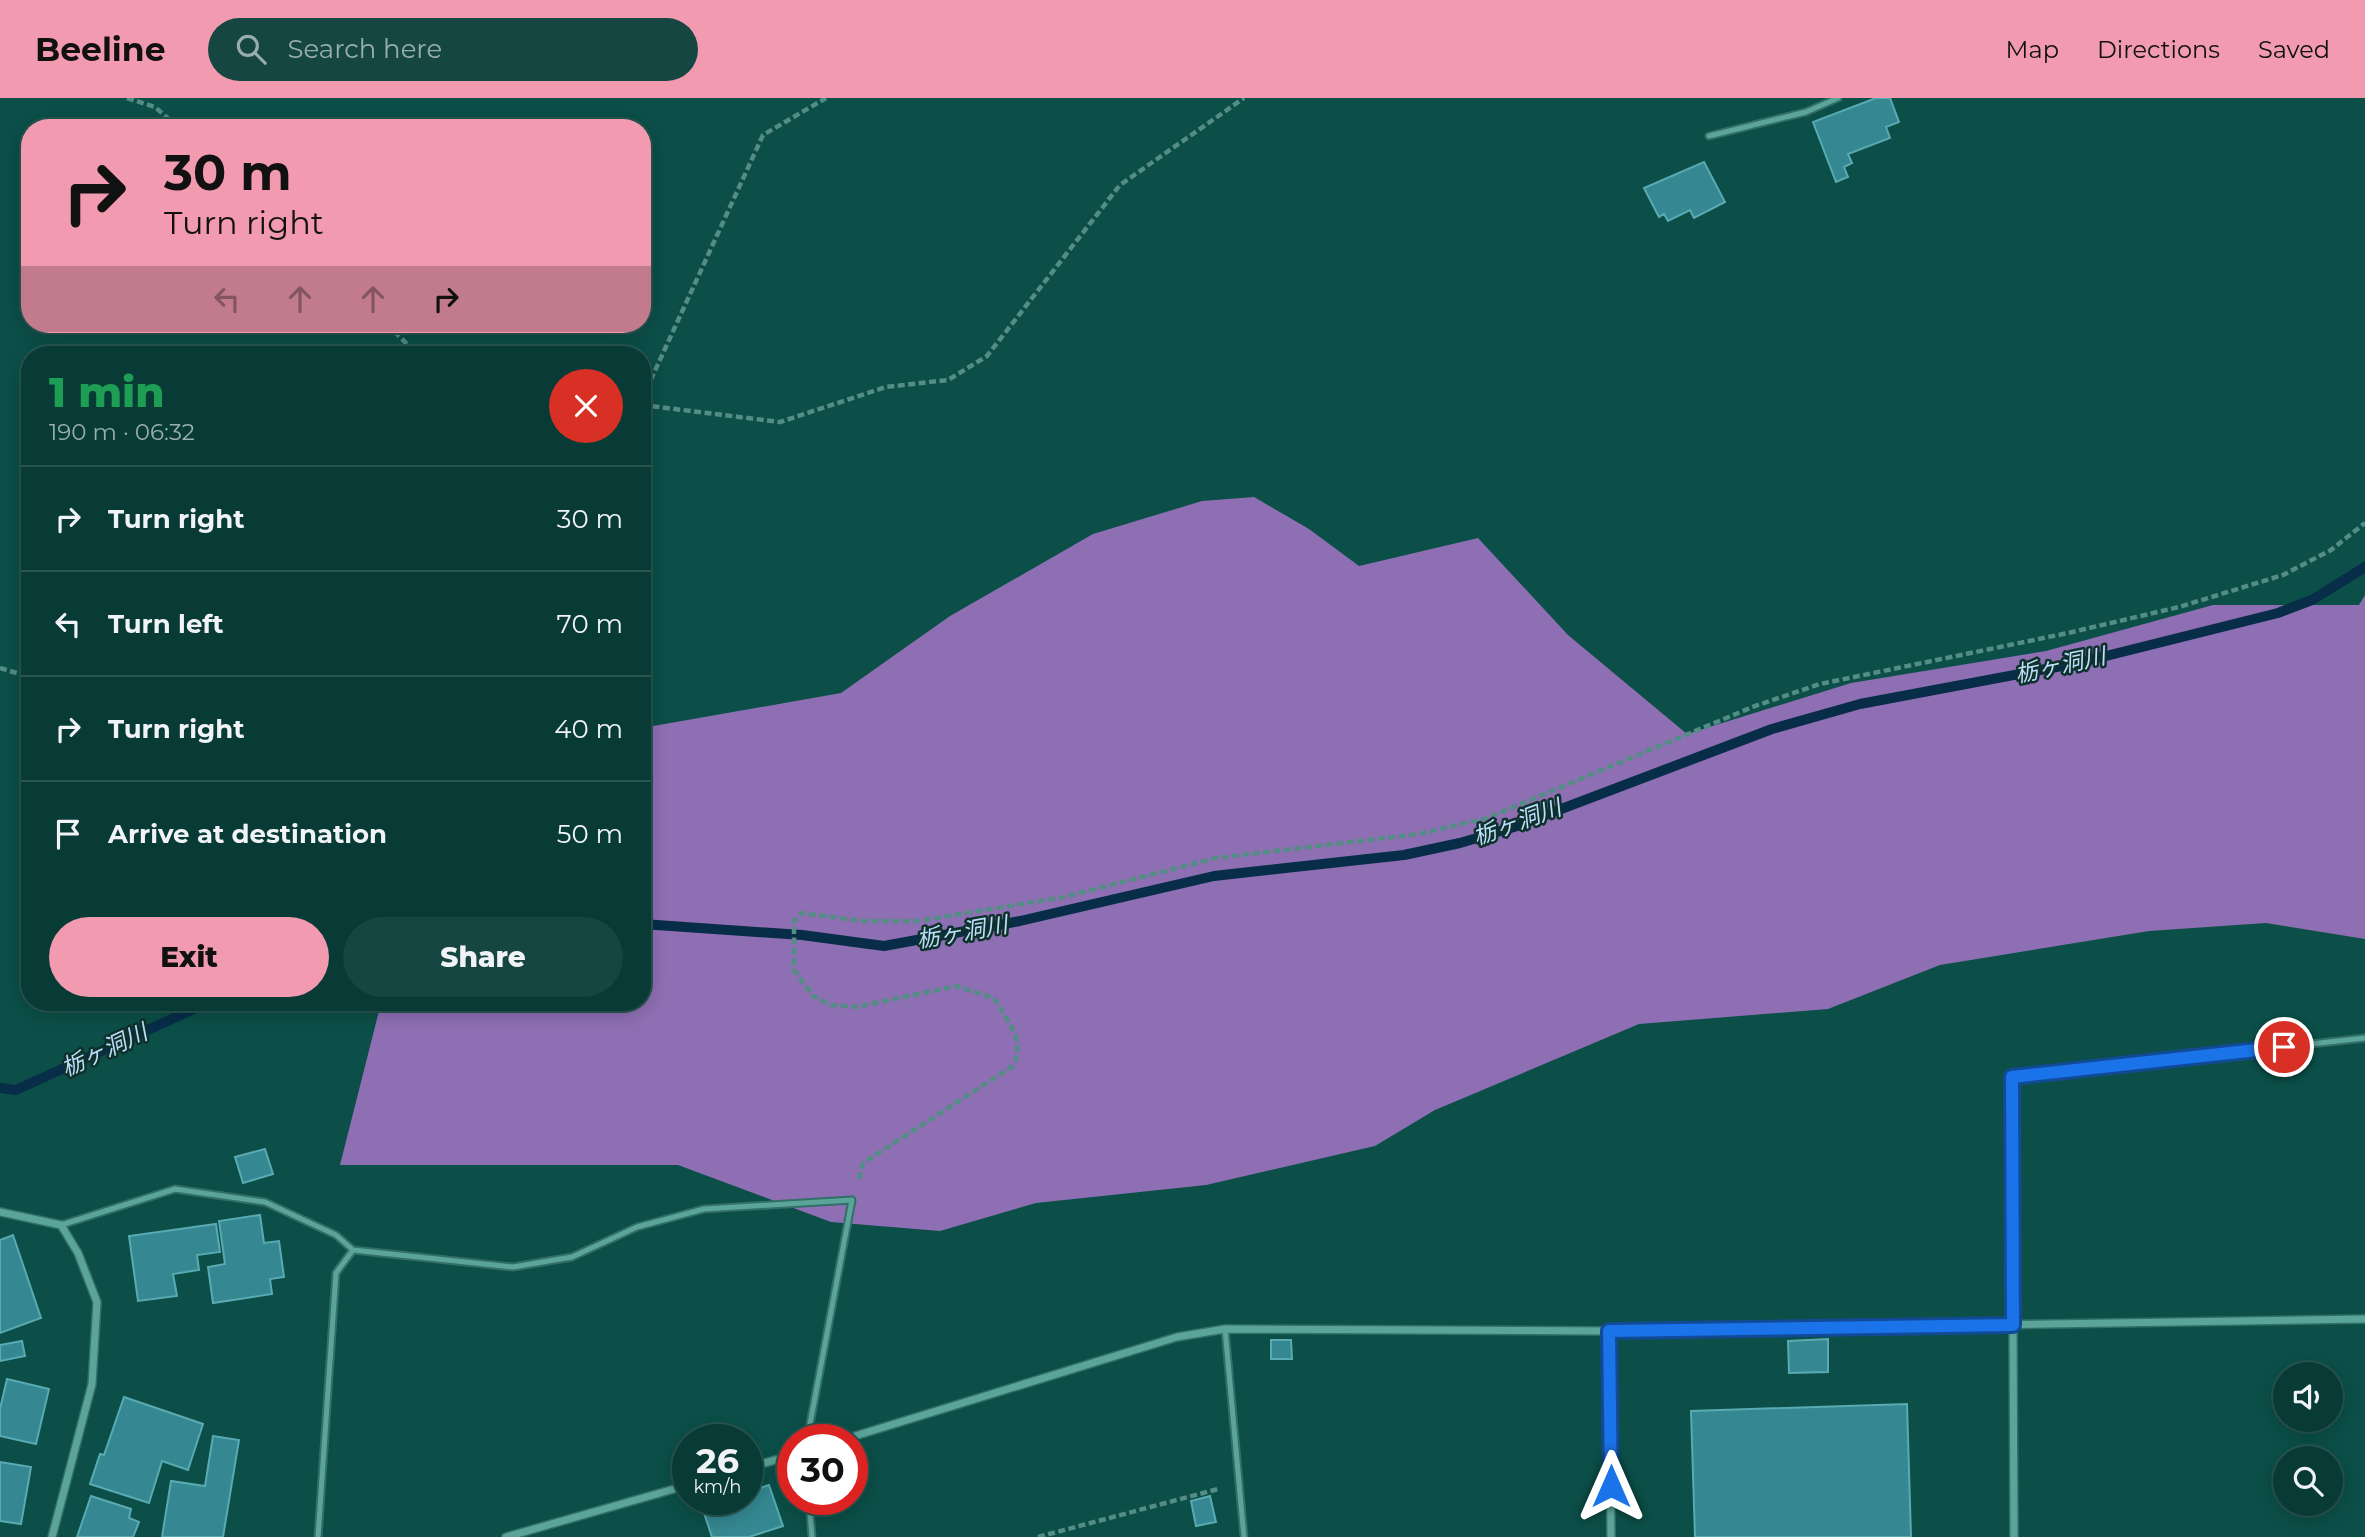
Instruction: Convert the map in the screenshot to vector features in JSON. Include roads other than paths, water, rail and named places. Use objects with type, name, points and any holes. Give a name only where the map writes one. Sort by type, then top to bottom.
[{"type":"street","points":[[0,1212],[61,1225],[79,1253],[97,1302],[92,1384],[52,1537]]},
{"type":"street","points":[[868,1432],[1177,1337],[1225,1329],[1609,1331],[2365,1320]]},
{"type":"street","points":[[2013,1325],[2014,1537]]},
{"type":"street","points":[[1609,1331],[1611,1537]]},
{"type":"street","points":[[506,1537],[672,1490]]},
{"type":"lane","points":[[1709,136],[1807,112],[1838,98]]},
{"type":"lane","points":[[2013,1325],[2012,1077],[2365,1038]]},
{"type":"lane","points":[[61,1225],[175,1189],[265,1202],[336,1235],[353,1250],[513,1267],[572,1257],[637,1227],[705,1209],[852,1200],[810,1424]]},
{"type":"lane","points":[[318,1537],[336,1273],[353,1250]]},
{"type":"lane","points":[[1225,1329],[1244,1537]]},
{"type":"lane","points":[[810,1515],[812,1537]]},
{"type":"waterway","name":"栃ヶ洞川","points":[[651,925],[802,935],[884,946],[1020,921],[1214,876],[1404,855],[1460,843],[1514,827],[1772,729],[1860,704],[2078,663],[2278,613],[2312,600],[2365,567]]},
{"type":"waterway","name":"栃ヶ洞川","points":[[0,1088],[16,1090],[189,1011]]}]
